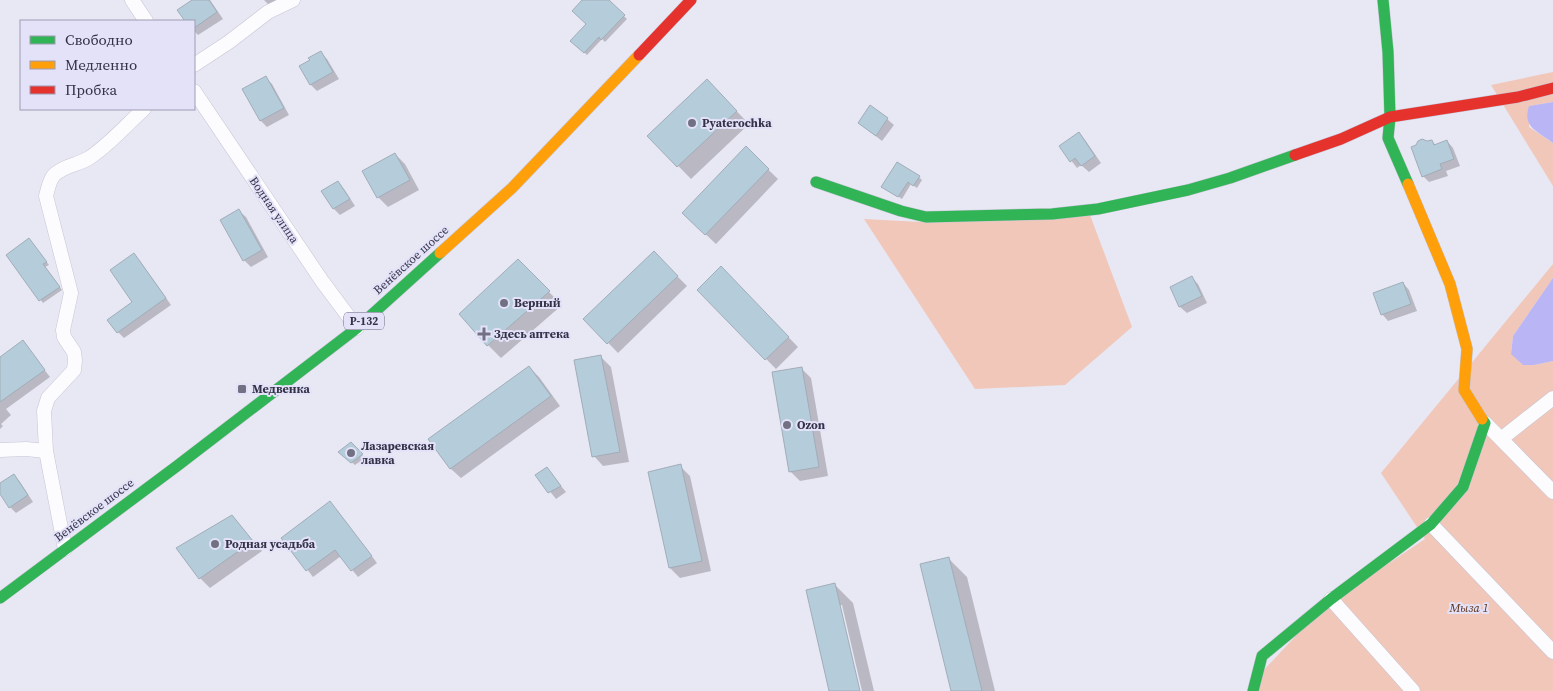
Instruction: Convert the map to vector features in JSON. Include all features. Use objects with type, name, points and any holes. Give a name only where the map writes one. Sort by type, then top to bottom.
[{"type":"street","points":[[132,0],[145,20]]},
{"type":"street","points":[[195,64],[229,42],[268,12],[293,0]]},
{"type":"street","points":[[1382,0],[1388,52],[1390,117],[1388,138],[1450,284],[1460,316],[1467,349],[1464,390],[1485,424],[1553,492]]},
{"type":"street","name":"Венёвское шоссе","points":[[0,598],[356,328],[512,188],[688,1]]},
{"type":"street","points":[[816,182],[900,211],[926,217],[1052,214],[1098,209],[1188,190],[1230,178],[1341,139],[1390,117],[1518,97],[1553,88]]},
{"type":"street","name":"Водная улица","points":[[195,92],[322,281],[356,328]]},
{"type":"street","points":[[65,549],[46,451],[44,411],[48,398],[74,370],[76,360],[74,352],[64,337],[63,330],[71,293],[46,196],[48,186],[54,176],[64,168],[87,159],[143,110]]},
{"type":"street","points":[[1501,439],[1553,398]]},
{"type":"street","points":[[1253,691],[1262,656],[1331,599],[1431,524],[1463,487],[1485,424]]},
{"type":"street","points":[[0,450],[26,449],[46,451]]},
{"type":"street","points":[[1431,524],[1553,652]]},
{"type":"street","points":[[1331,599],[1413,691]]},
{"type":"green space","points":[[1553,72],[1553,102],[1529,106],[1529,127],[1553,143],[1553,186],[1491,85]]},
{"type":"green space","points":[[1090,215],[1132,327],[1065,385],[975,389],[864,219],[921,222]]},
{"type":"green space","name":"Мыза 1","points":[[1553,264],[1553,278],[1513,336],[1511,353],[1523,365],[1553,361],[1553,691],[1257,691],[1261,673],[1322,608],[1425,539],[1381,473]]},
{"type":"shaded area","points":[[1553,102],[1553,143],[1533,128],[1527,113],[1529,106]]},
{"type":"shaded area","points":[[1553,278],[1553,361],[1523,365],[1511,354],[1513,336]]},
{"type":"building","points":[[192,0],[209,0],[217,12],[195,27],[195,20],[184,20],[177,10]]},
{"type":"building","points":[[582,0],[609,0],[625,15],[601,40],[599,37],[584,53],[570,41],[586,24],[572,11]]},
{"type":"building","points":[[321,51],[333,72],[310,85],[299,66],[310,60],[308,58]]},
{"type":"building","points":[[266,76],[284,108],[260,121],[242,89]]},
{"type":"building","name":"Pyaterochka","points":[[707,79],[737,111],[677,167],[647,136]]},
{"type":"building","points":[[870,105],[888,118],[876,136],[858,123]]},
{"type":"building","points":[[1079,132],[1095,156],[1081,166],[1075,158],[1070,162],[1059,146]]},
{"type":"building","points":[[1422,139],[1432,140],[1434,145],[1447,140],[1454,159],[1440,164],[1442,169],[1422,177],[1411,147]]},
{"type":"building","points":[[746,146],[769,169],[705,235],[682,213]]},
{"type":"building","points":[[395,153],[410,180],[377,198],[362,171]]},
{"type":"building","points":[[897,162],[920,176],[913,186],[908,182],[898,197],[881,187]]},
{"type":"building","points":[[338,181],[350,199],[333,209],[321,191]]},
{"type":"building","points":[[239,209],[262,250],[243,261],[220,220]]},
{"type":"building","points":[[29,238],[47,262],[43,264],[60,287],[39,301],[6,255]]},
{"type":"building","points":[[654,251],[678,276],[607,344],[583,319]]},
{"type":"building","points":[[134,253],[166,298],[117,333],[107,320],[132,302],[110,270]]},
{"type":"building","name":"Верный","points":[[518,259],[550,291],[487,346],[459,314]]},
{"type":"building","points":[[721,266],[789,337],[765,360],[697,290]]},
{"type":"building","points":[[1192,276],[1202,296],[1179,307],[1170,287]]},
{"type":"building","points":[[1403,282],[1411,304],[1381,315],[1373,293]]},
{"type":"building","points":[[23,340],[45,370],[0,402],[0,357]]},
{"type":"building","points":[[601,355],[620,452],[592,457],[574,360]]},
{"type":"building","points":[[529,366],[551,396],[450,469],[428,439]]},
{"type":"building","points":[[802,367],[819,467],[789,472],[772,372]]},
{"type":"building","name":"Лазаревская лавка","points":[[351,442],[363,454],[351,463],[338,452]]},
{"type":"building","points":[[681,464],[702,561],[669,568],[648,472]]},
{"type":"building","points":[[547,467],[561,486],[548,493],[535,475]]},
{"type":"building","points":[[14,474],[28,495],[9,508],[0,494],[0,483]]},
{"type":"building","points":[[330,501],[372,556],[351,571],[335,550],[306,571],[281,538]]},
{"type":"building","name":"Родная усадьба","points":[[232,515],[253,541],[199,579],[176,548]]},
{"type":"building","points":[[949,557],[982,691],[951,691],[920,564]]},
{"type":"building","points":[[835,583],[860,691],[829,691],[806,590]]},
{"type":"traffic: fast","points":[[1383,0],[1388,52],[1390,117],[1388,138],[1408,184]]},
{"type":"traffic: fast","points":[[816,182],[901,211],[926,217],[1052,214],[1098,209],[1188,190],[1230,178],[1295,155]]},
{"type":"traffic: fast","points":[[0,598],[357,328],[440,253]]},
{"type":"traffic: fast","points":[[1253,691],[1262,656],[1331,599],[1431,524],[1463,487],[1485,423],[1482,419]]},
{"type":"traffic: slow","points":[[440,253],[512,188],[639,55]]},
{"type":"traffic: slow","points":[[1408,184],[1450,284],[1467,349],[1464,390],[1482,419]]},
{"type":"traffic: jam","points":[[639,55],[691,0]]},
{"type":"traffic: jam","points":[[1295,155],[1341,139],[1390,117],[1518,97],[1553,88]]},
{"type":"place","name":"Pyaterochka","points":[[692,123]]},
{"type":"place","name":"Верный","points":[[504,303]]},
{"type":"place","name":"Здесь аптека","points":[[484,334]]},
{"type":"place","name":"Медвенка","points":[[242,389]]},
{"type":"place","name":"Ozon","points":[[787,425]]},
{"type":"place","name":"Лазаревская лавка","points":[[351,453]]},
{"type":"place","name":"Родная усадьба","points":[[215,544]]}]
